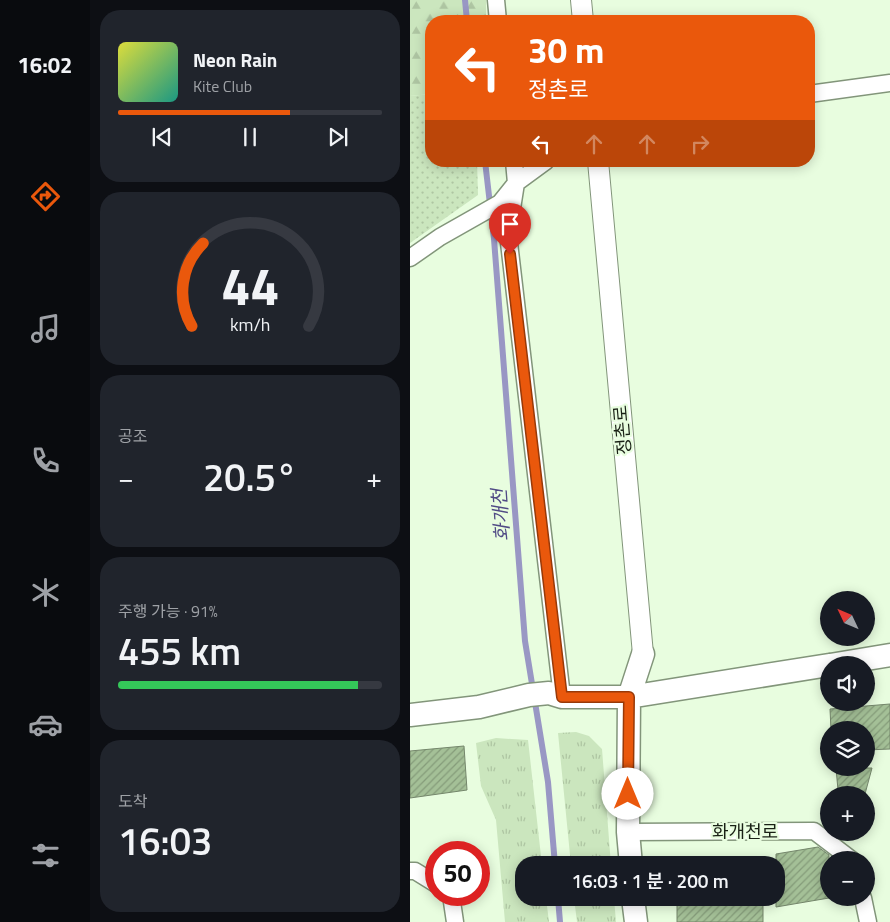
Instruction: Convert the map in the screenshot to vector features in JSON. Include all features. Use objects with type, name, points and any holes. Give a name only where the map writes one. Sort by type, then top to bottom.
[{"type":"main road","name":"정촌로","points":[[629,697],[643,654]]},
{"type":"main road","points":[[875,658],[890,656]]},
{"type":"main road","points":[[410,715],[479,707],[547,695],[629,697],[820,666]]},
{"type":"main road","points":[[629,697],[628,832],[630,856]]},
{"type":"main road","points":[[635,906],[636,922]]},
{"type":"street","points":[[496,0],[497,15]]},
{"type":"street","points":[[580,0],[582,15]]},
{"type":"street","points":[[815,93],[890,83]]},
{"type":"street","points":[[515,167],[516,183],[508,234],[547,695]]},
{"type":"street","points":[[410,258],[440,237],[500,203],[516,183],[538,167]]},
{"type":"street","name":"정촌로","points":[[599,167],[643,654]]},
{"type":"street","name":"화개천로","points":[[628,832],[814,831],[840,851]]},
{"type":"street","points":[[410,871],[415,871],[425,877]]},
{"type":"street","points":[[453,906],[455,922]]},
{"type":"street","points":[[865,906],[868,922]]},
{"type":"green space","points":[[410,0],[486,0],[486,15],[425,15],[425,95],[410,96]]},
{"type":"green space","points":[[425,95],[425,167],[477,167],[478,195],[410,243],[410,96]]},
{"type":"green space","points":[[576,732],[589,736],[602,749],[610,856],[570,856],[558,733]]},
{"type":"green space","points":[[496,738],[528,740],[541,856],[515,856],[515,906],[547,906],[549,922],[505,922],[496,820],[481,786],[476,743]]},
{"type":"green space","points":[[575,906],[615,906],[616,922],[577,922]]},
{"type":"building","points":[[890,704],[890,749],[875,750],[875,721],[831,721],[830,711],[875,711],[875,705]]},
{"type":"building","points":[[464,746],[467,790],[410,798],[410,751]]},
{"type":"building","points":[[837,776],[870,776],[867,786],[838,786]]},
{"type":"building","points":[[818,847],[824,851],[820,851],[820,900],[785,905],[785,856],[776,856],[776,854]]},
{"type":"building","points":[[677,906],[763,906],[763,922],[677,922]]},
{"type":"waterway","name":"화개천","points":[[465,0],[466,15]]},
{"type":"waterway","name":"화개천","points":[[486,167],[494,239],[525,641],[548,782],[554,856]]},
{"type":"waterway","name":"화개천","points":[[559,906],[560,922]]},
{"type":"route","points":[[510,254],[562,697],[629,697],[628,794]]}]
